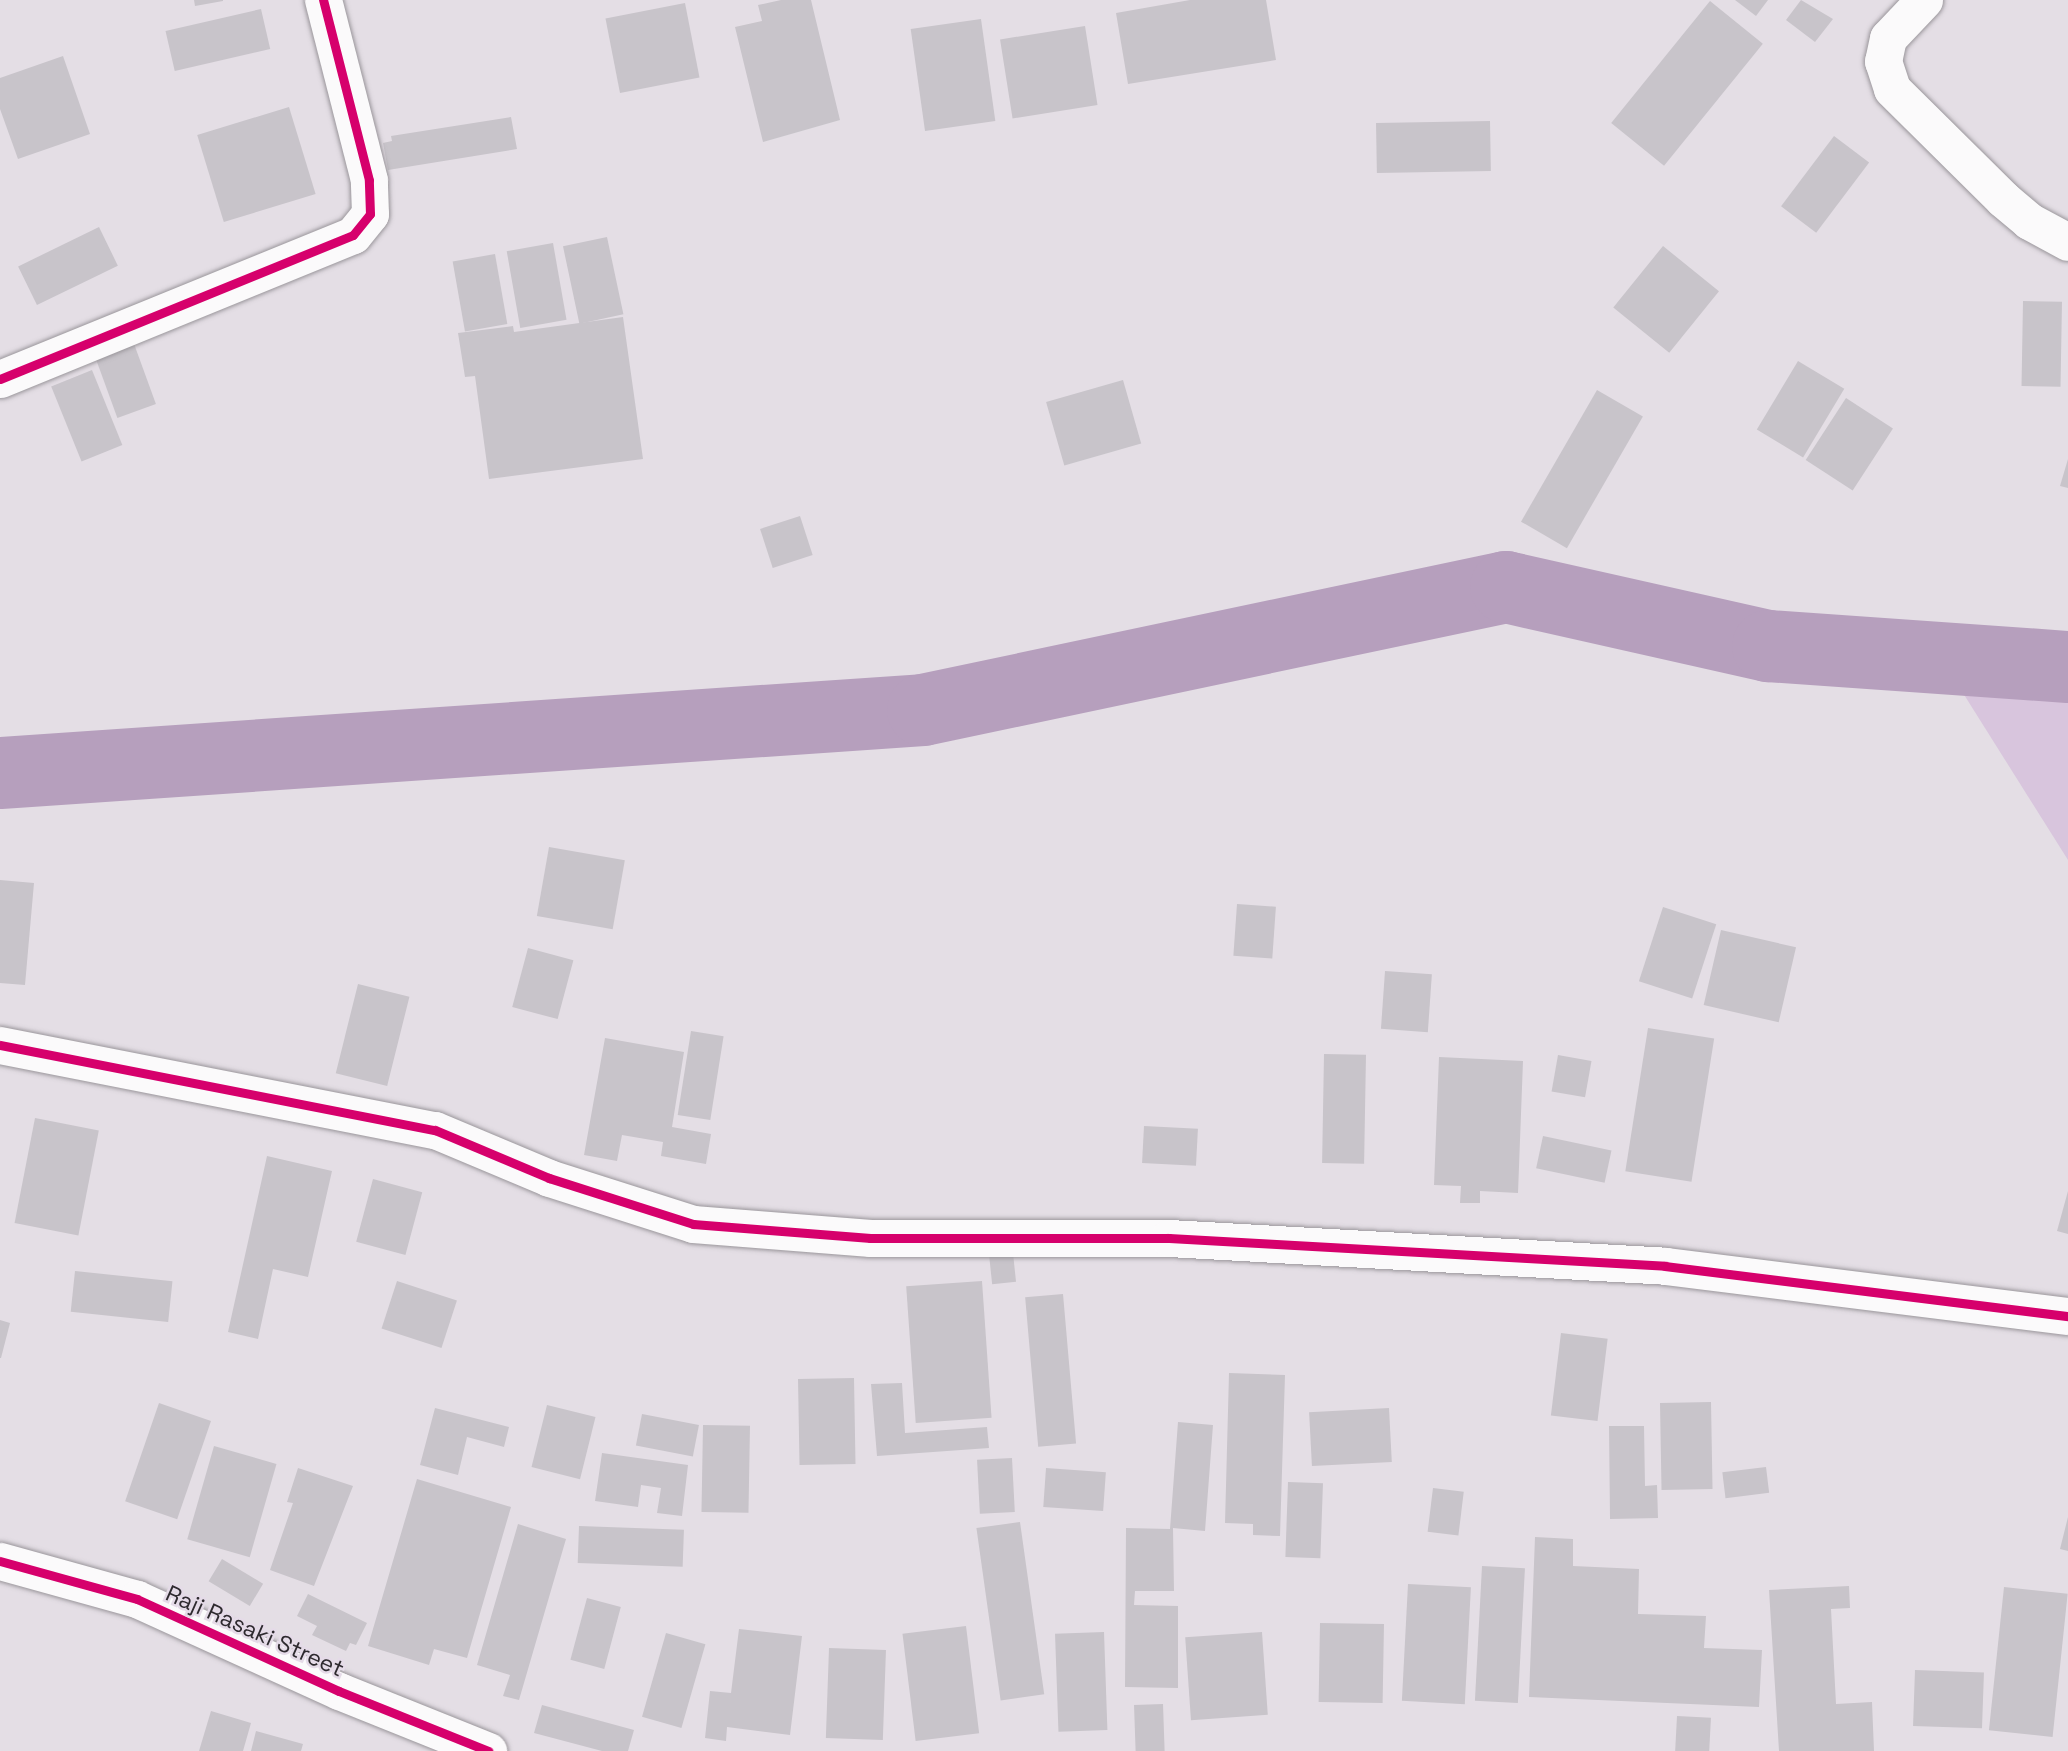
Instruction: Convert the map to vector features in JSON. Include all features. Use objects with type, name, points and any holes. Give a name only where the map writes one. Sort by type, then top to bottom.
[{"type":"street","points":[[0,379],[353,234],[370,214],[369,180],[323,0]]},
{"type":"street","points":[[1924,0],[1888,38],[1883,61],[1892,89],[2003,199],[2029,221],[2068,242]]},
{"type":"street","points":[[0,1045],[435,1130],[550,1178],[693,1223],[870,1238],[1169,1238],[1665,1266],[2068,1316]]},
{"type":"street","name":"Raji Rasaki Street","points":[[0,1561],[137,1599],[340,1691],[488,1751]]},
{"type":"shaded area","points":[[1929,639],[2068,649],[2068,860]]},
{"type":"building","points":[[194,0],[223,0],[223,1],[195,6]]},
{"type":"building","points":[[781,0],[811,0],[840,120],[763,142],[735,27],[762,21],[758,5]]},
{"type":"building","points":[[1190,0],[1266,0],[1276,60],[1128,84],[1116,13]]},
{"type":"building","points":[[1735,0],[1768,0],[1756,16]]},
{"type":"building","points":[[1801,0],[1833,19],[1815,42],[1786,20]]},
{"type":"building","points":[[1710,1],[1763,44],[1664,166],[1611,123]]},
{"type":"building","points":[[685,3],[700,78],[620,93],[605,18]]},
{"type":"building","points":[[261,9],[270,49],[175,71],[166,31]]},
{"type":"building","points":[[981,19],[995,121],[925,131],[911,29]]},
{"type":"building","points":[[1085,26],[1098,105],[1013,118],[1000,39]]},
{"type":"building","points":[[63,56],[90,134],[18,159],[0,109],[0,78]]},
{"type":"building","points":[[289,107],[316,194],[224,222],[197,135]]},
{"type":"building","points":[[511,117],[517,149],[388,170],[383,143],[392,141],[391,136]]},
{"type":"building","points":[[1490,121],[1491,171],[1377,173],[1376,123]]},
{"type":"building","points":[[1834,136],[1869,162],[1816,233],[1781,206]]},
{"type":"building","points":[[99,227],[118,266],[37,305],[18,266]]},
{"type":"building","points":[[607,237],[623,314],[579,324],[563,246]]},
{"type":"building","points":[[553,243],[567,320],[520,328],[507,251]]},
{"type":"building","points":[[1663,246],[1719,291],[1669,353],[1613,307]]},
{"type":"building","points":[[495,254],[507,324],[465,331],[453,261]]},
{"type":"building","points":[[2023,301],[2062,302],[2061,387],[2022,386]]},
{"type":"building","points":[[623,317],[643,459],[489,479],[475,376],[465,377],[458,333],[513,326],[514,332]]},
{"type":"building","points":[[133,341],[156,404],[117,418],[94,355]]},
{"type":"building","points":[[1798,361],[1844,389],[1803,457],[1757,430]]},
{"type":"building","points":[[92,370],[122,445],[82,462],[51,386]]},
{"type":"building","points":[[1123,380],[1141,443],[1064,465],[1046,402]]},
{"type":"building","points":[[1597,390],[1643,416],[1567,548],[1521,522]]},
{"type":"building","points":[[1846,398],[1893,428],[1853,491],[1806,460]]},
{"type":"building","points":[[2068,459],[2068,488],[2060,486]]},
{"type":"building","points":[[800,516],[813,555],[773,568],[760,529]]},
{"type":"building","points":[[549,847],[625,860],[613,929],[537,916]]},
{"type":"building","points":[[0,880],[34,883],[25,985],[0,983]]},
{"type":"building","points":[[1237,904],[1276,907],[1272,959],[1233,956]]},
{"type":"building","points":[[1663,907],[1716,924],[1692,998],[1639,981]]},
{"type":"building","points":[[1721,930],[1796,947],[1779,1022],[1704,1005]]},
{"type":"building","points":[[528,948],[573,960],[558,1019],[512,1007]]},
{"type":"building","points":[[1385,971],[1432,974],[1428,1032],[1381,1029]]},
{"type":"building","points":[[358,984],[409,997],[387,1086],[336,1073]]},
{"type":"building","points":[[1648,1028],[1714,1038],[1691,1182],[1625,1171]]},
{"type":"building","points":[[691,1031],[724,1036],[710,1120],[678,1115]]},
{"type":"building","points":[[605,1038],[684,1052],[672,1127],[711,1134],[706,1164],[661,1156],[663,1142],[622,1135],[617,1161],[584,1155]]},
{"type":"building","points":[[1324,1054],[1366,1055],[1364,1164],[1322,1163]]},
{"type":"building","points":[[1558,1055],[1591,1061],[1585,1097],[1552,1091]]},
{"type":"building","points":[[1439,1057],[1523,1061],[1518,1193],[1480,1191],[1480,1203],[1460,1203],[1461,1186],[1434,1185]]},
{"type":"building","points":[[35,1118],[99,1130],[78,1235],[15,1223]]},
{"type":"building","points":[[1144,1126],[1198,1129],[1196,1166],[1142,1163]]},
{"type":"building","points":[[1543,1136],[1611,1151],[1605,1183],[1536,1168]]},
{"type":"building","points":[[267,1156],[332,1171],[308,1277],[273,1269],[258,1339],[228,1332]]},
{"type":"building","points":[[373,1179],[422,1192],[405,1255],[356,1242]]},
{"type":"building","points":[[2068,1191],[2068,1234],[2057,1231]]},
{"type":"building","points":[[1013,1253],[1016,1282],[992,1284],[989,1256]]},
{"type":"building","points":[[75,1271],[172,1281],[168,1322],[71,1312]]},
{"type":"building","points":[[397,1281],[457,1300],[441,1348],[382,1329]]},
{"type":"building","points":[[982,1281],[992,1418],[916,1423],[906,1286]]},
{"type":"building","points":[[1063,1294],[1076,1443],[1038,1447],[1025,1297]]},
{"type":"building","points":[[0,1320],[10,1323],[1,1358],[0,1358]]},
{"type":"building","points":[[1561,1333],[1608,1339],[1598,1421],[1551,1415]]},
{"type":"building","points":[[1229,1373],[1285,1375],[1280,1536],[1253,1535],[1253,1524],[1225,1523]]},
{"type":"building","points":[[854,1378],[856,1464],[800,1465],[798,1379]]},
{"type":"building","points":[[902,1383],[905,1433],[987,1427],[989,1448],[877,1456],[871,1384]]},
{"type":"building","points":[[1711,1402],[1713,1489],[1662,1490],[1660,1403]]},
{"type":"building","points":[[159,1403],[211,1421],[177,1519],[125,1501]]},
{"type":"building","points":[[547,1405],[596,1417],[580,1479],[532,1467]]},
{"type":"building","points":[[435,1408],[509,1427],[504,1447],[467,1437],[458,1475],[420,1465]]},
{"type":"building","points":[[1389,1408],[1392,1462],[1312,1466],[1309,1412]]},
{"type":"building","points":[[642,1414],[699,1425],[693,1456],[636,1445]]},
{"type":"building","points":[[1178,1422],[1213,1425],[1205,1531],[1173,1528],[1174,1591],[1135,1591],[1134,1605],[1178,1606],[1178,1688],[1125,1687],[1126,1528],[1170,1529]]},
{"type":"building","points":[[703,1425],[750,1426],[748,1513],[701,1512]]},
{"type":"building","points":[[1609,1426],[1644,1426],[1645,1486],[1657,1485],[1658,1518],[1610,1519]]},
{"type":"building","points":[[214,1446],[276,1464],[250,1557],[187,1539]]},
{"type":"building","points":[[602,1453],[688,1465],[682,1516],[657,1513],[661,1488],[641,1485],[638,1507],[595,1501]]},
{"type":"building","points":[[1012,1458],[1015,1512],[980,1514],[977,1460]]},
{"type":"building","points":[[1766,1467],[1769,1493],[1725,1498],[1722,1472]]},
{"type":"building","points":[[298,1468],[353,1486],[314,1586],[270,1570],[293,1503],[287,1502]]},
{"type":"building","points":[[1046,1468],[1106,1472],[1103,1511],[1043,1507]]},
{"type":"building","points":[[417,1479],[511,1507],[467,1658],[434,1649],[429,1665],[368,1646]]},
{"type":"building","points":[[1288,1482],[1323,1483],[1320,1558],[1285,1557]]},
{"type":"building","points":[[1433,1488],[1464,1492],[1458,1535],[1428,1532]]},
{"type":"building","points":[[2068,1517],[2068,1551],[2060,1549]]},
{"type":"building","points":[[1020,1522],[1044,1694],[1001,1700],[976,1528]]},
{"type":"building","points":[[518,1524],[566,1539],[519,1700],[503,1696],[510,1675],[477,1665]]},
{"type":"building","points":[[579,1526],[684,1530],[683,1567],[578,1563]]},
{"type":"building","points":[[1535,1537],[1573,1539],[1573,1566],[1639,1569],[1638,1614],[1706,1616],[1704,1648],[1762,1650],[1759,1707],[1529,1697]]},
{"type":"building","points":[[222,1559],[263,1584],[250,1606],[209,1581]]},
{"type":"building","points":[[1482,1566],[1525,1568],[1518,1703],[1475,1701]]},
{"type":"building","points":[[1408,1584],[1471,1587],[1465,1704],[1402,1701]]},
{"type":"building","points":[[1849,1586],[1850,1608],[1831,1609],[1836,1704],[1872,1702],[1874,1751],[1779,1751],[1769,1590]]},
{"type":"building","points":[[2004,1587],[2068,1594],[2053,1737],[1989,1730]]},
{"type":"building","points":[[308,1594],[367,1623],[356,1645],[350,1643],[346,1651],[312,1635],[317,1626],[297,1616]]},
{"type":"building","points":[[587,1598],[621,1607],[604,1669],[570,1660]]},
{"type":"building","points":[[1320,1623],[1384,1624],[1383,1703],[1319,1702]]},
{"type":"building","points":[[966,1626],[979,1733],[916,1741],[902,1634]]},
{"type":"building","points":[[739,1629],[802,1636],[790,1735],[727,1727],[726,1741],[705,1738],[710,1691],[731,1693]]},
{"type":"building","points":[[1104,1632],[1107,1730],[1058,1732],[1055,1634]]},
{"type":"building","points":[[1262,1632],[1268,1715],[1191,1720],[1185,1637]]},
{"type":"building","points":[[666,1633],[705,1644],[681,1728],[642,1717]]},
{"type":"building","points":[[829,1648],[886,1650],[883,1740],[826,1738]]},
{"type":"building","points":[[1915,1670],[1984,1672],[1982,1728],[1913,1726]]},
{"type":"building","points":[[1163,1704],[1165,1751],[1136,1751],[1134,1705]]},
{"type":"building","points":[[542,1705],[634,1730],[628,1751],[602,1751],[534,1733]]},
{"type":"building","points":[[211,1711],[251,1723],[243,1751],[199,1751]]},
{"type":"building","points":[[1677,1716],[1711,1718],[1709,1751],[1675,1751]]},
{"type":"building","points":[[256,1731],[303,1744],[301,1751],[251,1751]]},
{"type":"waterway","points":[[0,773],[923,710],[1506,587],[1768,646],[2068,667]]},
{"type":"cycle path","points":[[0,379],[353,235],[370,214],[369,180],[323,0]]},
{"type":"cycle path","points":[[0,1045],[435,1130],[549,1178],[693,1224],[870,1238],[1169,1238],[1665,1266],[2068,1316]]},
{"type":"cycle path","points":[[0,1561],[137,1599],[339,1691],[488,1751]]}]
